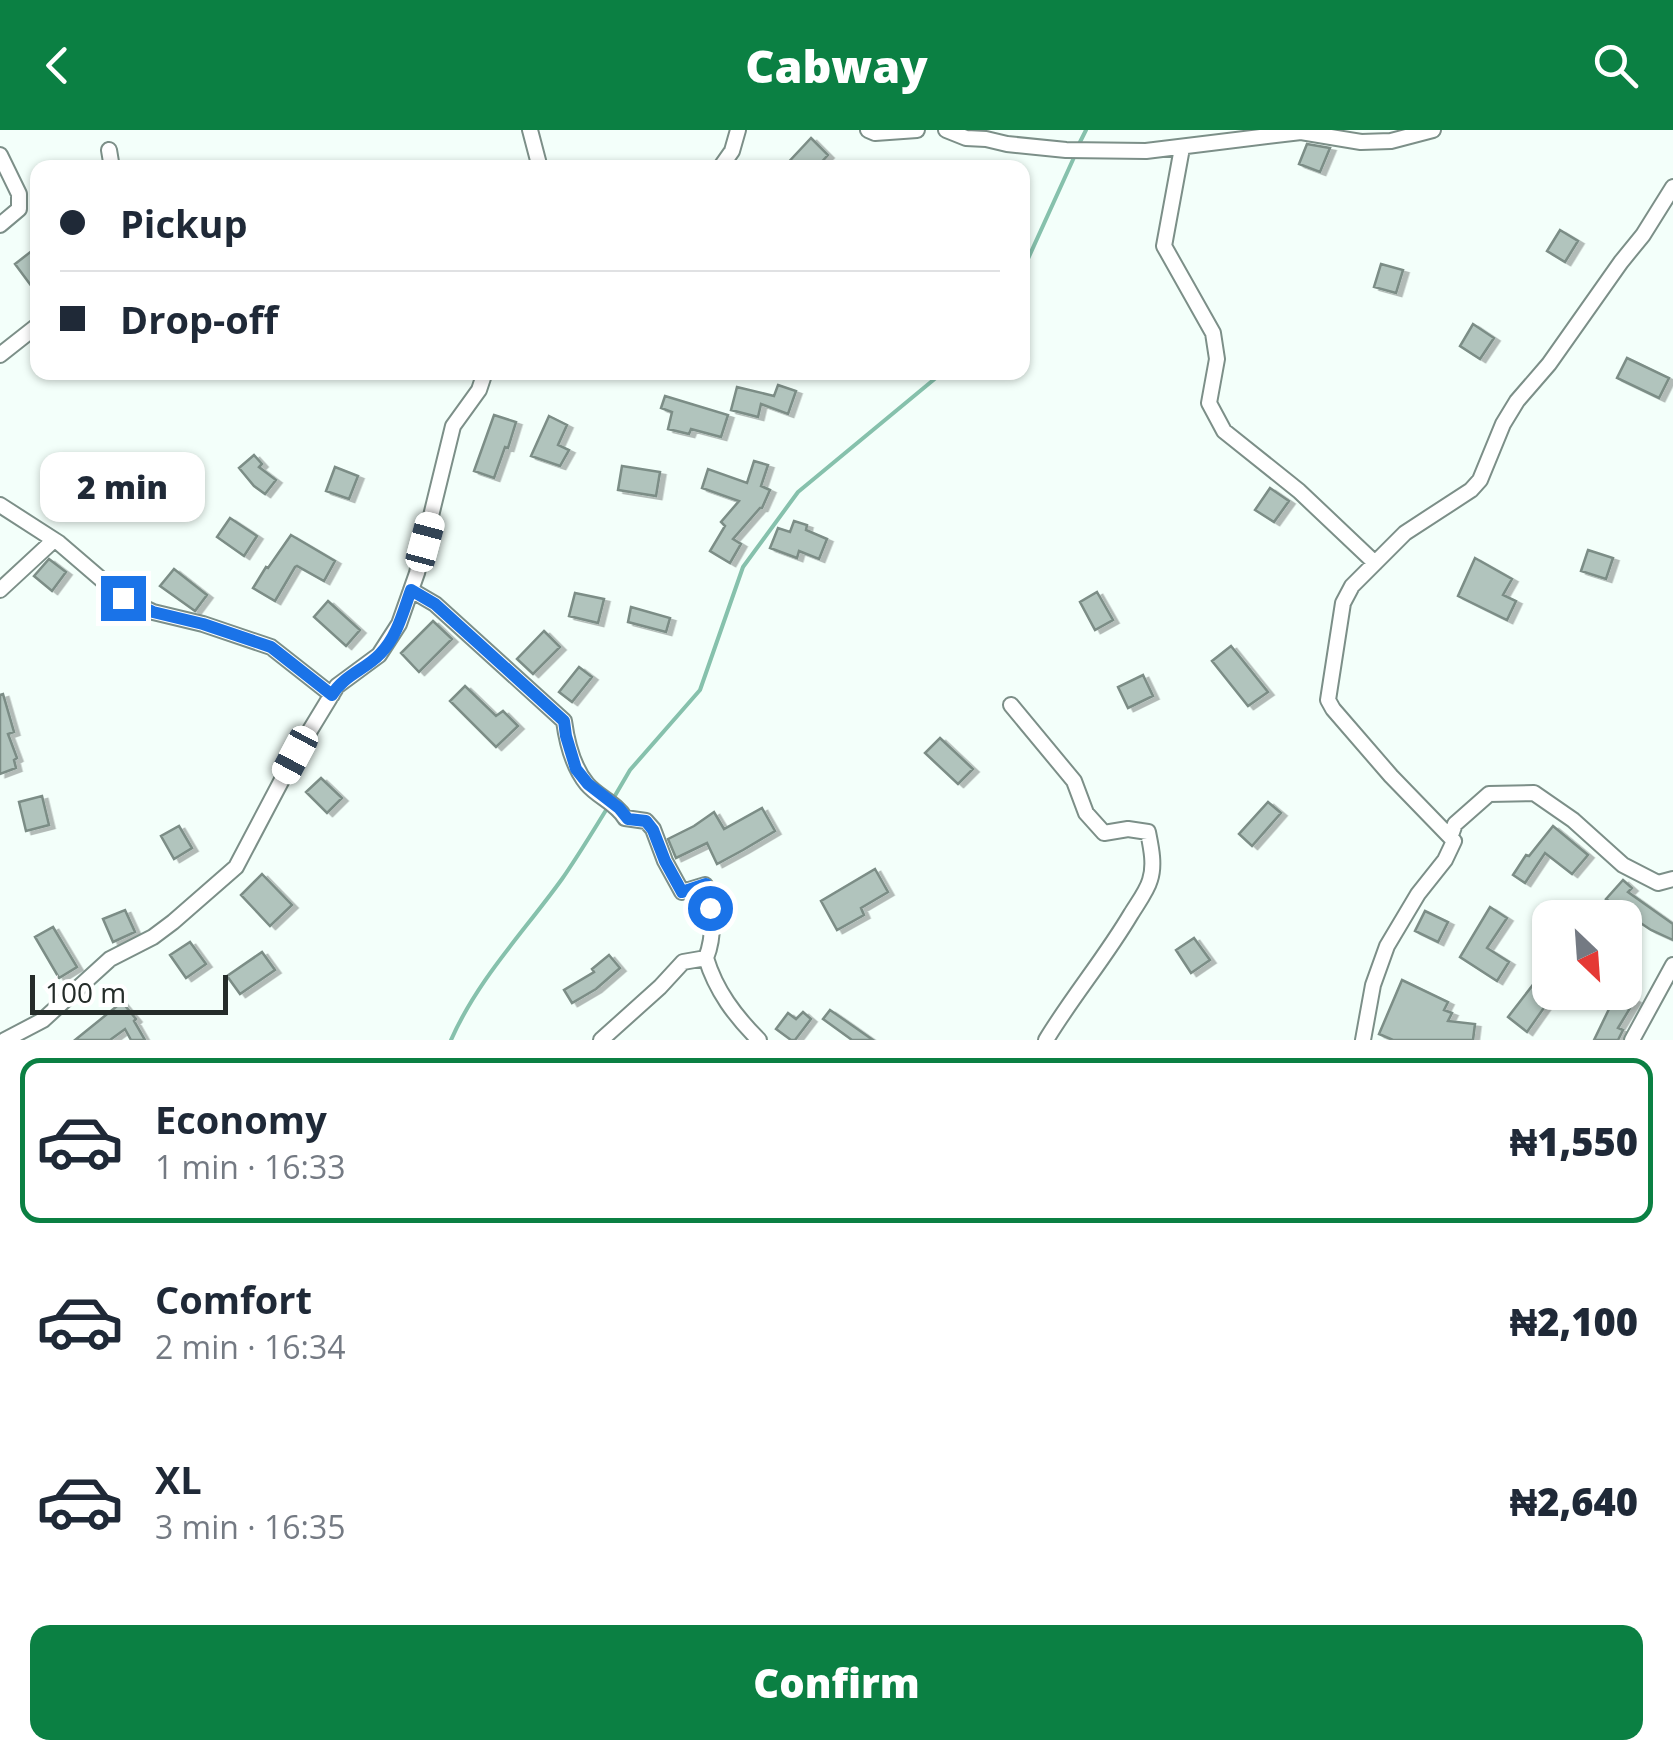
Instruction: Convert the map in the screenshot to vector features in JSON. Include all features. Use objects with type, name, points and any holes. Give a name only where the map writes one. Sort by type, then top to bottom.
[{"type":"street","points":[[530,130],[538,160]]},
{"type":"street","points":[[726,160],[738,130]]},
{"type":"street","points":[[868,130],[917,130]]},
{"type":"street","points":[[946,130],[966,138],[1007,144],[1066,150],[1146,151],[1301,132],[1361,142],[1392,141],[1433,130]]},
{"type":"street","points":[[1182,148],[1164,246],[1214,334],[1217,360],[1208,404],[1224,432],[1299,492],[1374,564]]},
{"type":"street","points":[[110,150],[111,160]]},
{"type":"street","points":[[732,151],[736,160]]},
{"type":"street","points":[[0,155],[19,194],[19,208],[0,225]]},
{"type":"street","points":[[1363,1040],[1373,984],[1387,946],[1418,894],[1454,846],[1451,836],[1390,776],[1328,700],[1343,604],[1352,586],[1405,533],[1480,480],[1517,401],[1549,364],[1673,188]]},
{"type":"street","points":[[0,355],[30,331]]},
{"type":"street","points":[[5,1040],[43,1020],[110,959],[173,922],[236,867],[295,755],[337,686],[379,655],[399,624],[442,479],[453,426],[480,390],[483,380]]},
{"type":"street","points":[[0,505],[54,540],[123,598],[153,612],[271,647],[332,695]]},
{"type":"street","points":[[0,590],[54,540]]},
{"type":"street","points":[[411,590],[435,604],[564,721],[576,769],[625,818],[646,821],[682,892],[706,884],[711,896],[706,958],[709,969],[734,1015],[759,1040]]},
{"type":"street","points":[[1010,704],[1074,781],[1086,813],[1104,833],[1128,829],[1148,832],[1151,850],[1151,879],[1117,937],[1046,1040]]},
{"type":"street","points":[[1451,836],[1455,824],[1490,794],[1534,794],[1573,820],[1623,865],[1658,883],[1673,879]]},
{"type":"street","points":[[600,1040],[683,962],[706,958]]},
{"type":"street","points":[[1632,1040],[1673,965]]},
{"type":"building","points":[[811,138],[828,155],[823,160],[790,160]]},
{"type":"building","points":[[1307,144],[1330,148],[1320,172],[1299,164]]},
{"type":"building","points":[[1560,230],[1578,241],[1565,262],[1547,251]]},
{"type":"building","points":[[30,252],[30,284],[15,264]]},
{"type":"building","points":[[1381,264],[1403,270],[1396,293],[1374,287]]},
{"type":"building","points":[[1473,324],[1494,338],[1480,359],[1460,346]]},
{"type":"building","points":[[1627,358],[1669,378],[1659,398],[1617,378]]},
{"type":"building","points":[[778,385],[796,391],[788,414],[761,404],[758,417],[731,410],[737,387],[774,396]]},
{"type":"building","points":[[665,396],[728,415],[721,437],[691,429],[689,434],[668,429],[672,412],[661,408]]},
{"type":"building","points":[[494,415],[516,422],[494,478],[474,471]]},
{"type":"building","points":[[549,416],[567,425],[558,445],[569,450],[560,466],[531,456]]},
{"type":"building","points":[[254,455],[262,464],[259,467],[276,480],[265,494],[239,468]]},
{"type":"building","points":[[754,461],[768,465],[761,486],[770,490],[762,508],[733,539],[741,544],[730,563],[710,551],[725,526],[721,522],[739,501],[702,488],[708,469],[747,483]]},
{"type":"building","points":[[622,466],[660,472],[656,496],[618,490]]},
{"type":"building","points":[[335,467],[358,476],[349,499],[326,491]]},
{"type":"building","points":[[1270,488],[1289,501],[1274,522],[1255,510]]},
{"type":"building","points":[[230,518],[257,536],[244,556],[217,537]]},
{"type":"building","points":[[794,521],[827,539],[819,559],[799,551],[797,558],[770,548],[778,528],[790,532]]},
{"type":"building","points":[[291,535],[335,561],[324,581],[295,567],[275,601],[253,588]]},
{"type":"building","points":[[1588,550],[1613,558],[1606,579],[1581,571]]},
{"type":"building","points":[[1475,558],[1512,579],[1503,595],[1516,601],[1507,620],[1458,596]]},
{"type":"building","points":[[49,559],[66,572],[52,591],[34,576]]},
{"type":"building","points":[[174,569],[207,595],[195,611],[160,586]]},
{"type":"building","points":[[1097,592],[1113,620],[1095,630],[1080,602]]},
{"type":"building","points":[[575,593],[604,599],[598,623],[569,616]]},
{"type":"building","points":[[328,601],[360,630],[346,646],[314,617]]},
{"type":"building","points":[[631,607],[670,618],[666,632],[628,622]]},
{"type":"building","points":[[433,621],[452,639],[419,672],[401,653]]},
{"type":"building","points":[[544,631],[560,647],[533,674],[517,659]]},
{"type":"building","points":[[1231,646],[1268,692],[1248,706],[1212,661]]},
{"type":"building","points":[[579,667],[592,677],[572,702],[559,692]]},
{"type":"building","points":[[1143,675],[1153,696],[1128,708],[1118,687]]},
{"type":"building","points":[[465,686],[496,716],[503,711],[518,726],[496,747],[450,701]]},
{"type":"building","points":[[3,694],[14,732],[8,734],[17,758],[16,768],[0,774],[0,695]]},
{"type":"building","points":[[940,738],[973,769],[958,784],[925,753]]},
{"type":"building","points":[[321,778],[342,798],[327,813],[306,792]]},
{"type":"building","points":[[42,796],[49,825],[26,831],[19,802]]},
{"type":"building","points":[[1268,802],[1281,813],[1252,846],[1239,834]]},
{"type":"building","points":[[762,808],[775,831],[743,850],[717,864],[707,843],[676,858],[668,839],[714,812],[724,829]]},
{"type":"building","points":[[179,826],[192,848],[174,859],[161,836]]},
{"type":"building","points":[[1553,826],[1588,855],[1572,874],[1545,853],[1525,883],[1513,875]]},
{"type":"building","points":[[875,869],[888,892],[861,908],[864,915],[837,930],[821,901]]},
{"type":"building","points":[[262,874],[292,905],[270,926],[241,895]]},
{"type":"building","points":[[1623,880],[1632,888],[1628,892],[1639,900],[1607,900]]},
{"type":"building","points":[[1642,902],[1673,924],[1673,940],[1642,924]]},
{"type":"building","points":[[1490,907],[1507,918],[1487,948],[1509,962],[1497,981],[1460,957]]},
{"type":"building","points":[[125,910],[135,932],[113,942],[103,919]]},
{"type":"building","points":[[1425,911],[1448,922],[1438,942],[1415,931]]},
{"type":"building","points":[[53,927],[77,967],[59,978],[35,937]]},
{"type":"building","points":[[1194,938],[1210,960],[1191,973],[1176,950]]},
{"type":"building","points":[[190,942],[206,964],[186,978],[170,955]]},
{"type":"building","points":[[262,952],[275,970],[240,994],[227,976]]},
{"type":"building","points":[[609,955],[620,968],[572,1003],[564,990],[594,972],[592,969]]},
{"type":"building","points":[[1402,980],[1448,1002],[1444,1010],[1452,1013],[1448,1021],[1475,1024],[1473,1040],[1393,1040],[1379,1034]]},
{"type":"building","points":[[1532,986],[1532,1010],[1542,1010],[1527,1032],[1508,1017]]},
{"type":"building","points":[[122,1002],[136,1019],[145,1040],[131,1040],[125,1029],[110,1040],[75,1040]]},
{"type":"building","points":[[830,1010],[873,1040],[852,1040],[823,1019]]},
{"type":"building","points":[[1609,1010],[1629,1010],[1618,1028],[1623,1030],[1618,1040],[1594,1040]]},
{"type":"building","points":[[803,1012],[811,1019],[795,1040],[776,1029],[788,1013],[796,1019]]},
{"type":"waterway","points":[[1079,144],[1086,130]]},
{"type":"waterway","points":[[1030,254],[1076,153]]},
{"type":"waterway","points":[[613,799],[630,770],[700,690],[743,567],[798,492],[933,380]]},
{"type":"waterway","points":[[451,1040],[488,976],[562,879],[608,807]]},
{"type":"route","points":[[123,598],[153,612],[271,647],[332,695],[337,686],[379,655],[399,624],[411,590],[435,604],[564,721],[576,769],[625,818],[646,821],[682,892],[706,884],[710,908]]}]
